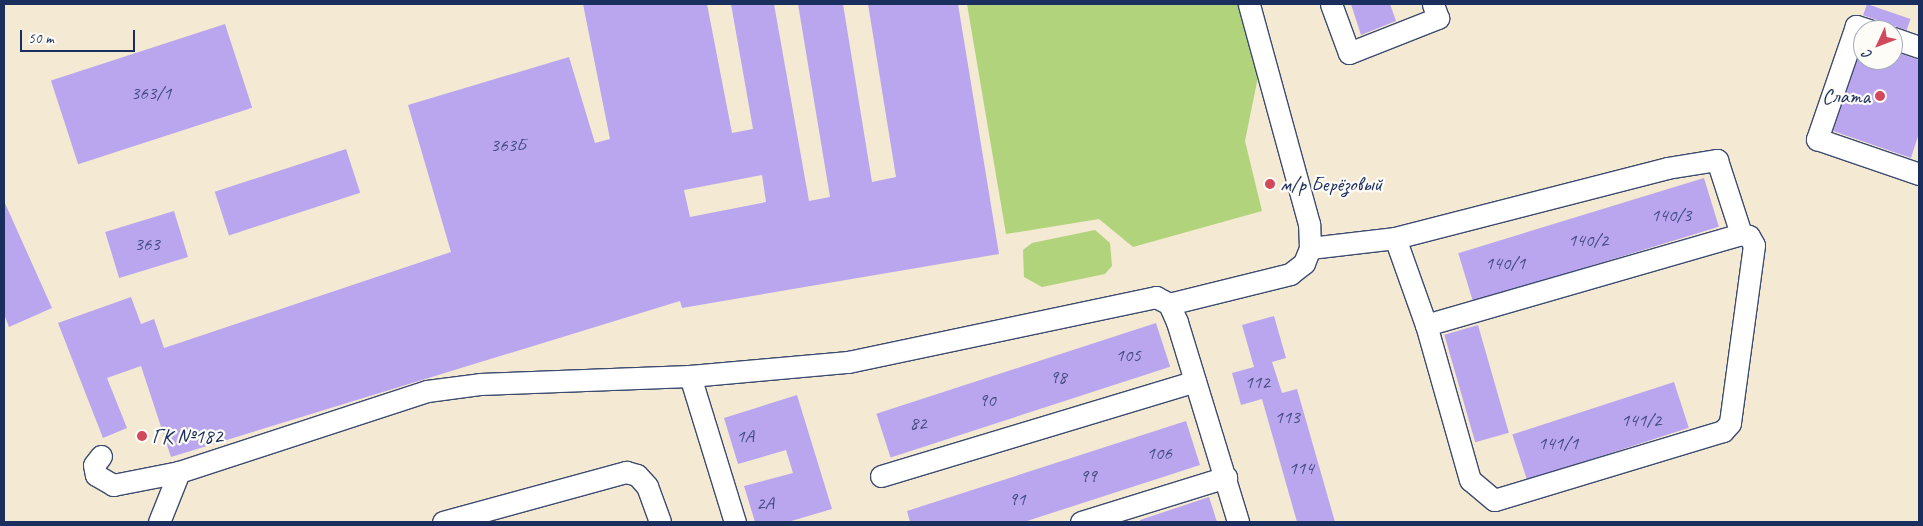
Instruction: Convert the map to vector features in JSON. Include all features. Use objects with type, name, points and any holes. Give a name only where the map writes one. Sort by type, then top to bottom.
[{"type":"street","points":[[100,456],[94,465],[96,475],[113,485],[179,472],[427,391],[636,375],[690,376],[848,362],[1106,306],[1156,297],[1169,304],[1290,274],[1304,263],[1310,248],[1307,216],[1249,4]]},
{"type":"street","points":[[1331,4],[1349,53],[1438,18],[1433,4]]},
{"type":"street","points":[[1853,35],[1817,139],[1919,174]]},
{"type":"street","points":[[1903,41],[1919,47]]},
{"type":"street","points":[[1310,248],[1395,238],[1667,168],[1717,160],[1741,234],[1754,245],[1730,423],[1722,430],[1494,500],[1470,480],[1426,325],[1395,238]]},
{"type":"street","points":[[1426,325],[1741,234]]},
{"type":"street","points":[[1169,304],[1226,478],[1238,522]]},
{"type":"street","points":[[690,376],[735,522]]},
{"type":"street","points":[[881,476],[1195,381]]},
{"type":"street","points":[[159,522],[179,472]]},
{"type":"street","points":[[443,522],[626,472],[637,475],[647,486],[660,522]]},
{"type":"street","points":[[1081,522],[1226,478]]},
{"type":"green space","points":[[967,4],[1240,4],[1260,67],[1245,141],[1262,211],[1133,247],[1099,219],[1006,234]]},
{"type":"green space","points":[[1095,230],[1110,243],[1112,266],[1105,274],[1042,287],[1024,277],[1023,250],[1032,243]]},
{"type":"building","points":[[583,4],[707,4],[732,133],[753,129],[731,4],[774,4],[809,201],[830,197],[798,4],[843,4],[872,182],[896,177],[868,4],[958,4],[999,254],[682,308],[680,301],[171,457],[141,366],[107,378],[127,428],[103,438],[58,323],[131,297],[141,324],[154,319],[164,348],[451,252],[408,105],[569,57],[595,143],[610,139]],"holes":[[[762,175],[766,202],[690,217],[684,190]]]},
{"type":"building","points":[[1351,4],[1390,4],[1396,21],[1361,35]]},
{"type":"building","points":[[1867,4],[1910,19],[1907,30],[1903,29],[1903,20],[1877,20],[1863,15]]},
{"type":"building","points":[[225,24],[252,108],[78,164],[51,81]]},
{"type":"building","name":"Слата","points":[[1903,54],[1919,60],[1919,133],[1911,158],[1833,131],[1854,70],[1903,70]]},
{"type":"building","points":[[346,149],[360,193],[229,235],[215,192]]},
{"type":"building","points":[[1704,178],[1719,227],[1473,302],[1458,253]]},
{"type":"building","points":[[4,201],[52,308],[9,327],[4,314]]},
{"type":"building","points":[[174,211],[188,257],[119,278],[105,232]]},
{"type":"building","points":[[1274,316],[1286,358],[1272,362],[1282,393],[1297,389],[1335,522],[1297,522],[1262,399],[1241,405],[1232,373],[1254,367],[1242,325]]},
{"type":"building","points":[[1156,323],[1170,367],[891,458],[876,414]]},
{"type":"building","points":[[1478,325],[1509,433],[1475,442],[1444,335]]},
{"type":"building","points":[[1674,382],[1689,428],[1527,480],[1512,435]]},
{"type":"building","points":[[797,395],[832,509],[788,522],[755,522],[744,486],[793,473],[786,450],[738,464],[724,418]]},
{"type":"building","points":[[1186,421],[1200,465],[1024,522],[910,522],[907,511]]},
{"type":"building","points":[[1209,497],[1217,522],[1140,522],[1140,520]]},
{"type":"place","name":"Слата","points":[[1880,96]]},
{"type":"place","name":"м/р Берёзовый","points":[[1270,184]]},
{"type":"place","name":"ГК №182","points":[[142,436]]}]
